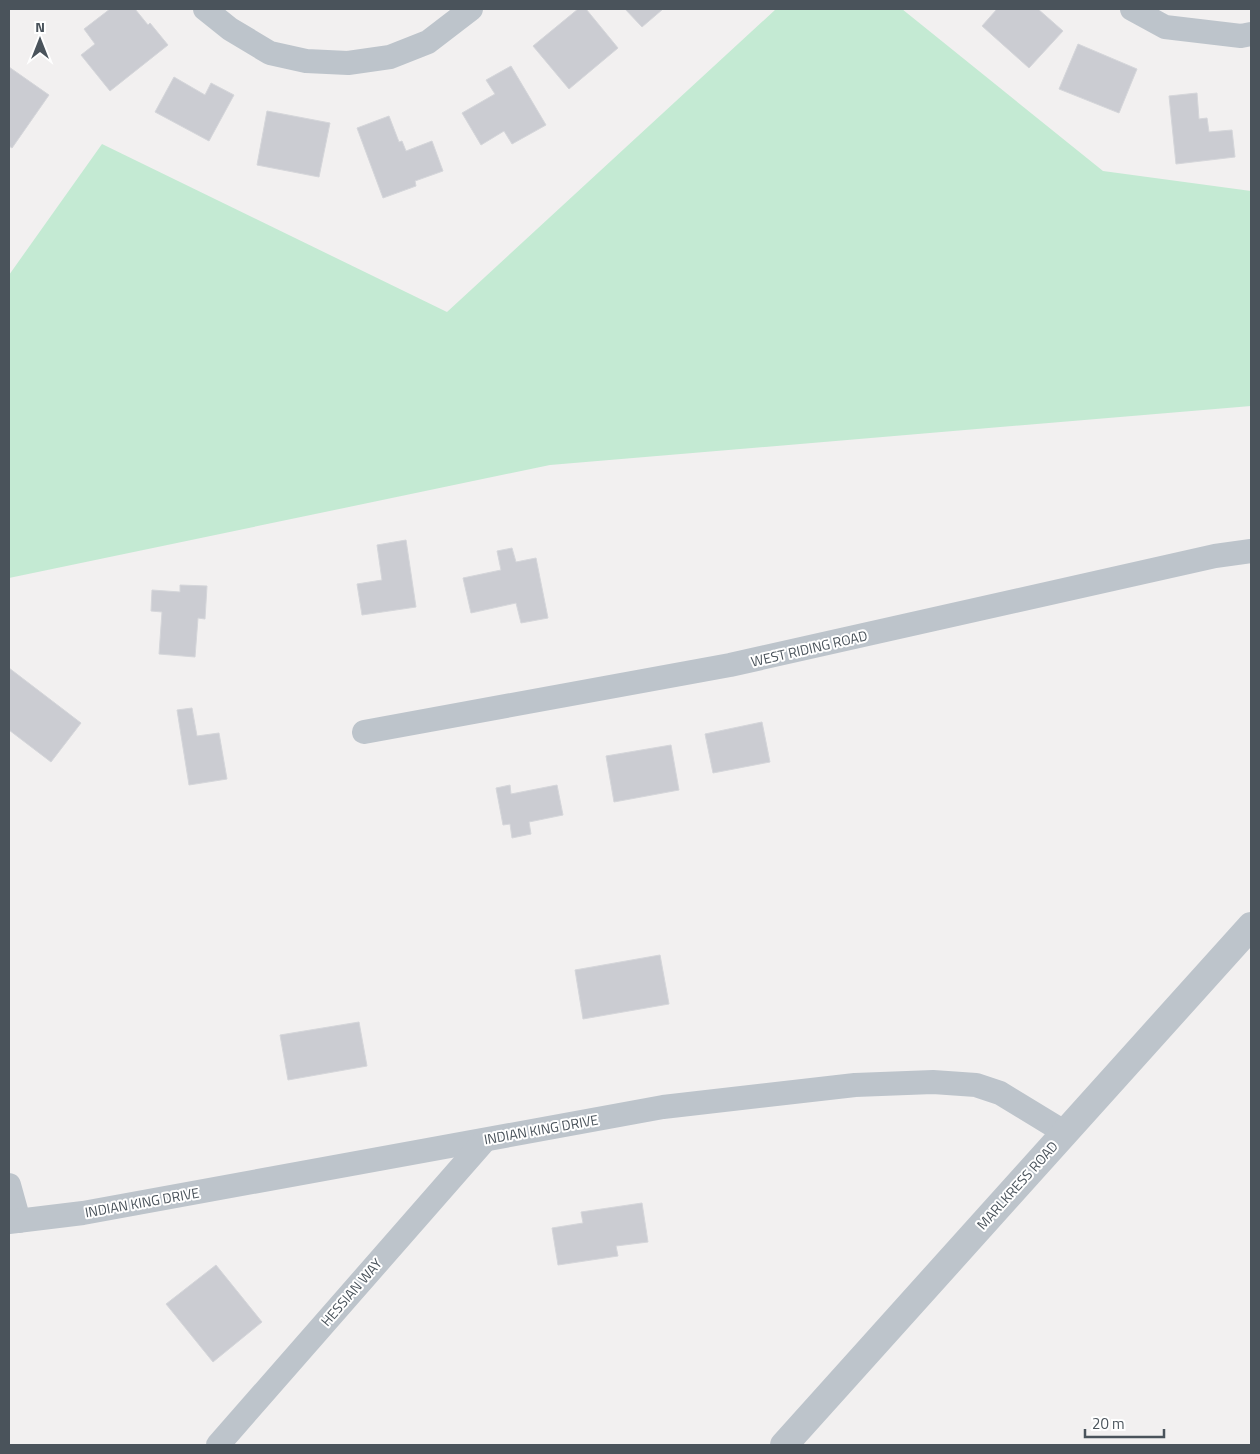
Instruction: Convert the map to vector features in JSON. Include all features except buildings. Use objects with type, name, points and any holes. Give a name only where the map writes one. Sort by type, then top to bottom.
[{"type":"street","points":[[206,9],[230,29],[270,53],[306,62],[348,63],[390,57],[428,42],[471,9]]},
{"type":"street","points":[[1132,9],[1165,27],[1241,36],[1251,34]]},
{"type":"street","name":"WEST RIDING ROAD","points":[[364,732],[730,665],[1215,556],[1251,551]]},
{"type":"street","name":"MARLKRESS ROAD","points":[[784,1445],[1251,926]]},
{"type":"street","name":"INDIAN KING DRIVE","points":[[14,1221],[83,1213],[664,1107],[854,1085],[933,1082],[976,1085],[1000,1092],[1064,1132]]},
{"type":"street","name":"HESSIAN WAY","points":[[218,1445],[485,1140]]},
{"type":"street","points":[[9,1185],[14,1221]]},
{"type":"green space","points":[[776,9],[902,9],[1103,171],[1251,191],[1251,406],[550,465],[9,578],[9,275],[102,144],[447,312]]}]
